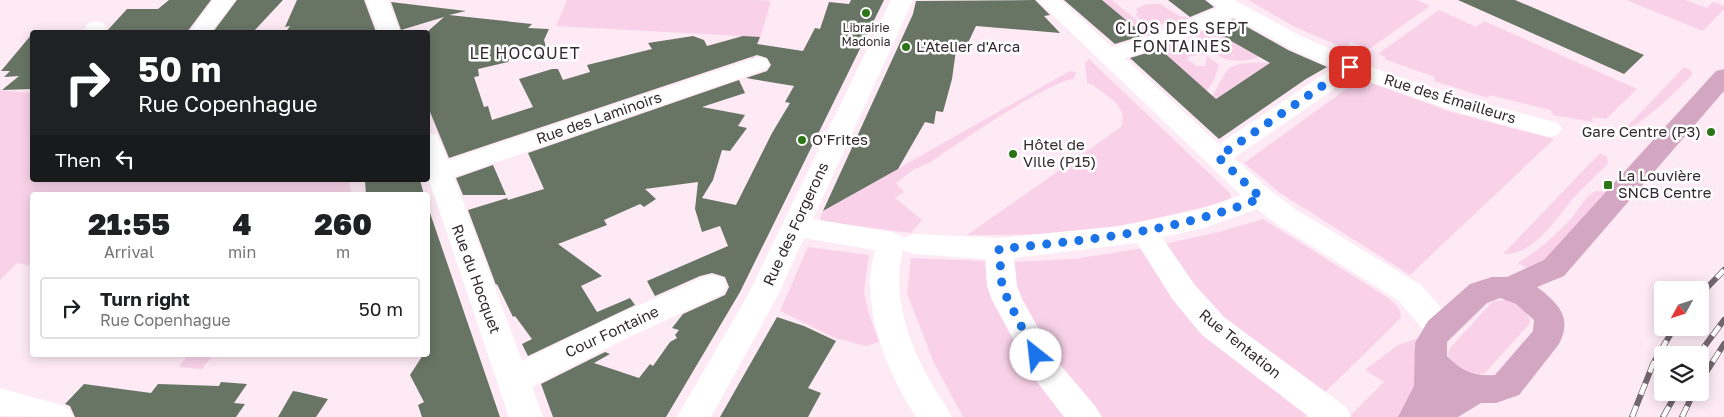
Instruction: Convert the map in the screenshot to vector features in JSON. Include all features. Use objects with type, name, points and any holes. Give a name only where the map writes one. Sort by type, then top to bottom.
[{"type":"main road","points":[[1512,289],[1525,280],[1554,268],[1724,76]]},
{"type":"main road","points":[[1545,312],[1554,268]]},
{"type":"main road","points":[[1415,417],[1430,386],[1437,344],[1463,307],[1479,291],[1500,287],[1512,289],[1527,296],[1545,312],[1550,320],[1548,334],[1507,385],[1499,390],[1476,390],[1450,379],[1439,369],[1437,344]]},
{"type":"main road","points":[[1429,417],[1476,390]]},
{"type":"street","points":[[202,30],[224,0]]},
{"type":"street","points":[[377,0],[388,30]]},
{"type":"street","name":"Rue des Forgerons","points":[[694,417],[762,297],[902,0]]},
{"type":"street","points":[[1048,0],[1261,198],[1285,216],[1410,293],[1463,307]]},
{"type":"street","points":[[1108,56],[1170,36],[1226,5]]},
{"type":"street","name":"Rue des Émailleurs","points":[[1226,5],[1309,49],[1350,67],[1474,110],[1549,128]]},
{"type":"street","name":"Rue des Laminoirs","points":[[439,173],[758,64]]},
{"type":"street","points":[[1218,157],[1350,67]]},
{"type":"street","name":"Rue du Hocquet","points":[[430,147],[439,173],[439,209],[513,381],[526,417]]},
{"type":"street","points":[[914,244],[999,249],[1121,236],[1201,219],[1261,198]]},
{"type":"street","points":[[795,226],[891,242],[884,279],[894,335],[914,386],[935,417]]},
{"type":"street","name":"Rue Tentation","points":[[1144,231],[1170,276],[1195,308],[1213,326],[1335,417]]},
{"type":"street","points":[[999,249],[1002,286],[1016,317],[1044,369],[1084,417]]},
{"type":"street","name":"Cour Fontaine","points":[[513,381],[616,329],[712,286]]},
{"type":"street","points":[[1410,293],[1437,344]]},
{"type":"street","points":[[0,402],[56,417]]},
{"type":"shaded area","points":[[567,0],[771,1],[753,62],[739,36],[556,26]]},
{"type":"shaded area","points":[[1102,0],[1112,0],[1155,35],[1148,38]]},
{"type":"shaded area","points":[[1248,0],[1417,0],[1430,6],[1369,49],[1351,42],[1344,48],[1295,27]]},
{"type":"shaded area","points":[[1626,0],[1685,0],[1707,8],[1713,2],[1724,6],[1724,9],[1703,31]]},
{"type":"shaded area","points":[[1146,4],[1160,4],[1181,17],[1184,16],[1191,20],[1180,25],[1173,20],[1157,26],[1151,22],[1144,23],[1135,14],[1138,13],[1136,9]]},
{"type":"shaded area","points":[[1439,10],[1476,27],[1484,21],[1637,89],[1606,119],[1592,117],[1593,122],[1553,115],[1551,110],[1489,95],[1488,98],[1434,81],[1435,77],[1384,59],[1386,57],[1378,54]]},
{"type":"shaded area","points":[[1207,27],[1259,57],[1236,61],[1224,59],[1215,53],[1231,52],[1233,48],[1221,44],[1217,46],[1218,49],[1212,50],[1205,41],[1193,35]]},
{"type":"shaded area","points":[[1174,43],[1187,50],[1194,46],[1205,54],[1188,57],[1188,60],[1197,66],[1205,66],[1207,56],[1219,65],[1214,80],[1202,98],[1198,84],[1159,48]]},
{"type":"shaded area","points":[[1089,59],[1230,193],[1231,198],[1225,202],[1152,219],[1078,232],[967,235],[1121,127],[1123,120],[1119,108],[1110,98],[1093,85],[1087,83],[1085,63]]},
{"type":"shaded area","points":[[1246,63],[1271,63],[1207,103],[1229,68]]},
{"type":"shaded area","points":[[1684,67],[1692,72],[1692,75],[1658,108],[1620,134]]},
{"type":"shaded area","points":[[1070,71],[1076,72],[1074,79],[1062,82],[1025,101],[929,163],[913,170],[896,183],[904,192],[895,198],[922,220],[911,233],[820,221],[822,212]]},
{"type":"shaded area","points":[[1360,79],[1451,112],[1554,139],[1410,275],[1280,193],[1244,163]]},
{"type":"shaded area","points":[[0,90],[30,93],[30,182],[349,182],[351,192],[30,192],[30,266],[17,263],[0,280]]},
{"type":"shaded area","points":[[1600,153],[1607,157],[1608,162],[1606,166],[1578,193],[1545,232],[1526,248],[1515,253],[1503,254]]},
{"type":"shaded area","points":[[1596,191],[1607,192],[1533,272],[1518,263],[1539,249],[1558,232],[1585,200]]},
{"type":"shaded area","points":[[1263,219],[1385,296],[1400,310],[1401,317],[1390,329],[1322,395],[1212,311],[1164,244],[1219,232]]},
{"type":"shaded area","points":[[808,247],[869,255],[864,291],[868,311],[879,342],[866,346],[835,338],[780,311]]},
{"type":"shaded area","points":[[1144,248],[1311,409],[1305,417],[1103,417],[1058,364],[1022,306],[1011,262],[1074,259]]},
{"type":"shaded area","points":[[911,258],[988,261],[1073,417],[963,417],[934,363],[907,293]]},
{"type":"shaded area","points":[[1504,300],[1518,305],[1525,310],[1530,323],[1485,373],[1474,376],[1462,372],[1452,363],[1448,354],[1450,348],[1493,301]]},
{"type":"shaded area","points":[[1418,338],[1414,345],[1419,368],[1419,383],[1401,417],[1349,417],[1384,382],[1365,370],[1398,345]]},
{"type":"shaded area","points":[[186,357],[211,357],[202,369],[179,367]]},
{"type":"building","points":[[169,0],[211,0],[188,30],[108,30],[127,9],[158,9]]},
{"type":"building","points":[[237,0],[283,0],[255,30],[214,30]]},
{"type":"building","points":[[297,0],[364,0],[375,30],[287,30],[290,26],[285,27]]},
{"type":"building","points":[[851,0],[884,0],[740,292],[666,417],[553,417],[541,384],[605,352],[610,354],[594,363],[639,378],[650,364],[653,366],[670,342],[677,338],[675,335],[679,330],[672,328],[683,314],[725,295],[729,287],[725,277],[712,273],[700,276],[655,296],[647,281],[728,246],[720,226],[702,232],[695,209],[698,182],[645,189],[656,199],[644,207],[640,204],[604,220],[607,225],[558,244],[602,276],[581,286],[597,312],[630,298],[635,305],[528,356],[522,344],[532,339],[515,316],[513,317],[496,285],[468,210],[544,189],[528,153],[739,80],[745,93],[702,107],[745,115],[738,126],[747,128],[730,151],[722,150],[713,180],[702,198],[736,205],[772,133],[790,103],[785,102],[794,86],[746,78],[767,71],[771,65],[767,58],[757,55],[449,158],[430,112],[429,30],[444,17],[401,30],[391,2],[466,11],[449,15],[532,24],[528,28],[549,29],[544,40],[546,47],[516,46],[508,62],[478,69],[479,76],[474,77],[484,107],[488,106],[492,120],[533,107],[519,79],[558,69],[563,80],[590,72],[587,65],[652,49],[648,43],[693,36],[704,40],[707,46],[743,36],[760,37],[757,44],[803,51],[815,28],[820,29],[829,2],[849,4]]},
{"type":"building","points":[[1035,0],[1050,15],[1044,16],[1060,33],[976,26],[967,45],[957,43],[952,79],[943,112],[936,111],[934,124],[925,122],[898,169],[823,211],[913,14],[916,1]]},
{"type":"building","points":[[1064,0],[1102,0],[1144,35],[1115,44]]},
{"type":"building","points":[[1168,0],[1205,0],[1214,7],[1190,17]]},
{"type":"building","points":[[1458,0],[1515,0],[1644,55],[1624,74]]},
{"type":"building","points":[[1233,19],[1288,50],[1327,67],[1306,79],[1219,139],[1130,58],[1160,49],[1216,99],[1270,63],[1210,29]]},
{"type":"building","points":[[30,36],[30,89],[2,90],[19,76],[4,77],[10,71],[1,71]]},
{"type":"building","points":[[493,165],[506,195],[463,195],[456,178]]},
{"type":"building","points":[[365,182],[421,182],[423,192],[366,192]]},
{"type":"building","points":[[430,213],[500,417],[422,417],[418,405],[424,402],[410,375],[422,357],[430,357]]},
{"type":"building","points":[[777,317],[804,326],[836,341],[808,388],[821,393],[808,417],[720,417]]},
{"type":"building","points":[[221,382],[247,384],[234,403],[245,404],[236,417],[75,417],[70,406],[65,404],[84,384],[151,393],[158,384],[219,386]]},
{"type":"building","points":[[293,391],[328,399],[316,417],[278,417]]},
{"type":"railway","points":[[1709,286],[1724,270]]},
{"type":"railway","points":[[1705,346],[1724,320]]},
{"type":"railway","points":[[1632,417],[1653,364],[1669,336]]},
{"type":"railway","points":[[1709,368],[1724,344]]},
{"type":"railway","points":[[1663,417],[1672,401]]},
{"type":"railway","points":[[1682,417],[1690,401]]},
{"type":"place","name":"Librairie Madonia","points":[[866,13]]},
{"type":"place","name":"L'Atelier d'Arca","points":[[906,47]]},
{"type":"place","name":"Gare Centre (P3)","points":[[1711,132]]},
{"type":"place","name":"O'Frites","points":[[802,140]]},
{"type":"place","name":"Hôtel de Ville (P15)","points":[[1013,154]]},
{"type":"place","name":"La Louvière SNCB Centre","points":[[1608,185]]},
{"type":"district","name":"CLOS DES SEPT FONTAINES","points":[[1182,37]]},
{"type":"district","name":"LE HOCQUET","points":[[525,53]]},
{"type":"route","points":[[1036,355],[1020,326],[1002,286],[999,249],[1121,236],[1201,219],[1238,208],[1261,198],[1218,157],[1350,67]]}]
